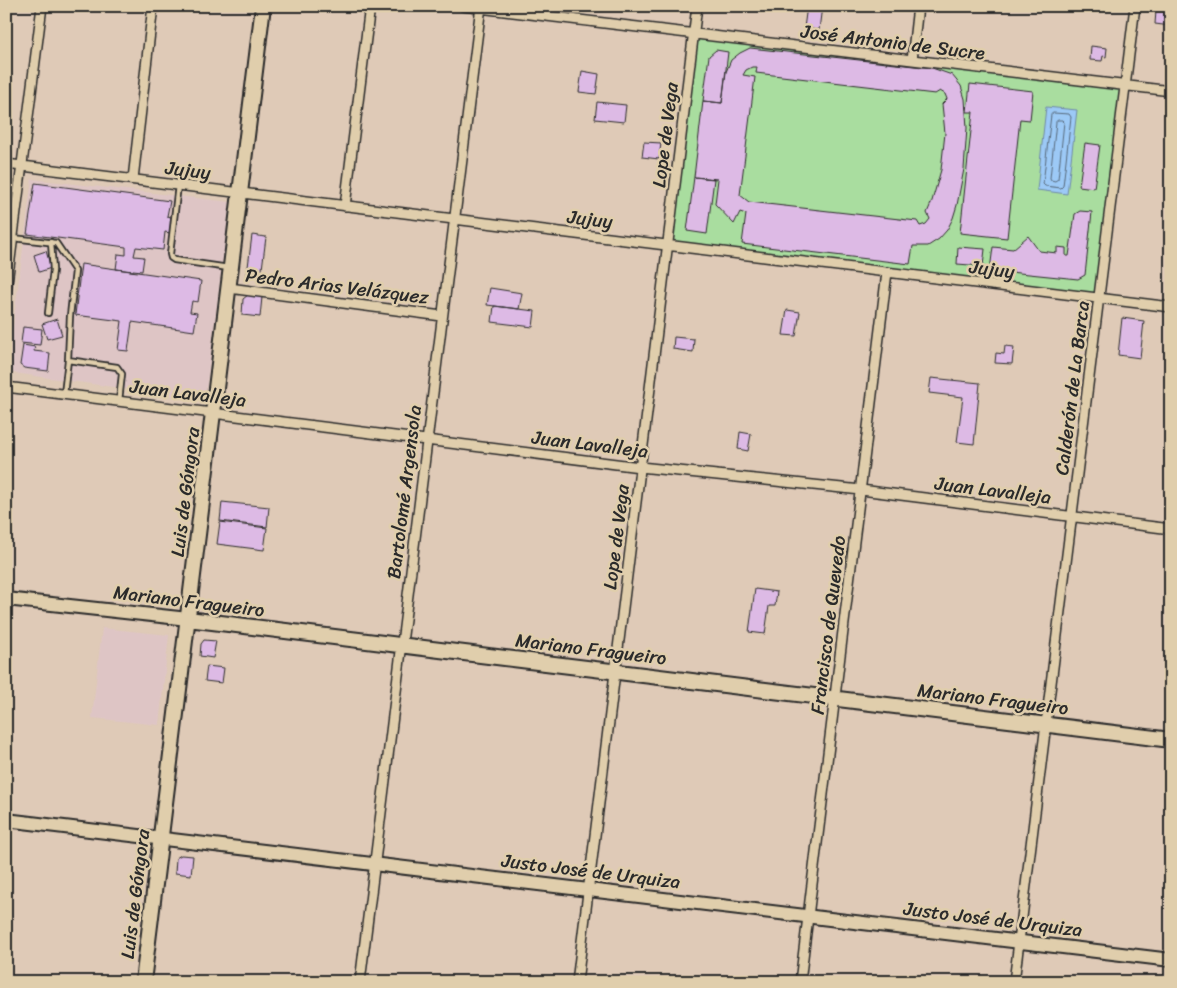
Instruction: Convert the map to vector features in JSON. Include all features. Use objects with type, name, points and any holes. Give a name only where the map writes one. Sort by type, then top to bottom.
[{"type":"main road","name":"Luis de Góngora","points":[[143,982],[263,6]]},
{"type":"main road","name":"Mariano Fragueiro","points":[[188,619],[1171,740]]},
{"type":"street","points":[[6,291],[42,6]]},
{"type":"street","points":[[133,180],[153,6]]},
{"type":"street","points":[[345,206],[370,6]]},
{"type":"street","name":"José Antonio de Sucre","points":[[463,6],[1171,91]]},
{"type":"street","name":"Lope de Vega","points":[[577,982],[697,6]]},
{"type":"street","points":[[912,60],[918,6]]},
{"type":"street","name":"Calderón de La Barca","points":[[1014,982],[1135,6]]},
{"type":"street","name":"Bartolomé Argensola","points":[[360,982],[481,7]]},
{"type":"street","name":"Jujuy","points":[[6,164],[1171,307]]},
{"type":"street","name":"Francisco de Quevedo","points":[[800,982],[887,272]]},
{"type":"street","name":"Pedro Arias Velázquez","points":[[229,288],[442,316]]},
{"type":"street","name":"Juan Lavalleja","points":[[6,387],[640,467],[861,490],[1171,529]]},
{"type":"street","name":"Mariano Fragueiro","points":[[6,599],[188,619]]},
{"type":"street","name":"Justo José de Urquiza","points":[[6,820],[1171,960]]},
{"type":"lane","points":[[178,185],[171,258],[231,269]]},
{"type":"lane","points":[[13,238],[51,242],[58,245],[75,271],[64,394]]},
{"type":"lane","points":[[48,313],[53,270],[51,242]]},
{"type":"lane","points":[[68,360],[118,367],[122,374],[119,401]]},
{"type":"shaded area","points":[[32,179],[230,202],[205,400],[7,372]]},
{"type":"shaded area","points":[[102,628],[169,635],[159,725],[92,718]]},
{"type":"green space","points":[[694,34],[1126,86],[1099,298],[668,245]]},
{"type":"water","points":[[1046,107],[1077,110],[1067,194],[1037,190]]},
{"type":"building","points":[[807,6],[822,6],[819,30],[804,28]]},
{"type":"building","points":[[1156,11],[1171,12],[1171,26],[1155,24]]},
{"type":"building","points":[[1091,46],[1107,48],[1106,57],[1103,56],[1102,61],[1090,60]]},
{"type":"building","points":[[750,48],[932,68],[952,75],[961,86],[965,99],[967,128],[964,169],[953,218],[947,230],[939,239],[928,246],[913,246],[910,264],[742,244],[746,214],[740,212],[734,224],[715,204],[718,179],[694,177],[703,101],[722,103],[726,72],[731,60]],"holes":[[[757,67],[756,73],[935,94],[940,91],[945,94],[947,99],[942,104],[945,133],[941,170],[927,213],[930,219],[926,224],[920,226],[917,221],[749,202],[740,195],[755,77],[743,75],[746,70]]]},
{"type":"building","points":[[716,50],[728,52],[722,103],[703,101],[709,56]]},
{"type":"building","points":[[582,71],[599,74],[596,94],[579,92]]},
{"type":"building","points":[[970,84],[1033,91],[1030,120],[1020,119],[1007,238],[960,233],[973,112],[967,112]]},
{"type":"building","points":[[597,102],[626,105],[624,122],[595,119]]},
{"type":"building","points":[[644,142],[661,143],[659,159],[642,157]]},
{"type":"building","points":[[1085,143],[1100,145],[1094,188],[1079,186]]},
{"type":"building","points":[[694,177],[714,179],[707,234],[687,231]]},
{"type":"building","points":[[35,183],[170,201],[167,216],[171,217],[170,233],[165,232],[163,250],[136,247],[134,256],[144,257],[142,271],[116,269],[118,254],[126,255],[126,247],[27,234]]},
{"type":"building","points":[[1080,211],[1092,212],[1085,275],[1078,279],[990,270],[993,247],[1013,249],[1028,236],[1039,251],[1057,253],[1057,247],[1066,248],[1066,256],[1069,256],[1075,214]]},
{"type":"building","points":[[252,235],[266,237],[261,277],[247,275]]},
{"type":"building","points":[[958,247],[985,249],[983,266],[957,264]]},
{"type":"building","points":[[46,251],[51,268],[39,272],[34,255]]},
{"type":"building","points":[[81,264],[201,281],[198,302],[192,301],[190,312],[197,313],[194,331],[132,322],[128,351],[118,350],[122,321],[75,315]]},
{"type":"building","points":[[490,288],[522,293],[519,309],[487,305]]},
{"type":"building","points":[[248,295],[262,297],[260,317],[242,315],[243,299]]},
{"type":"building","points":[[494,306],[535,311],[533,327],[492,322]]},
{"type":"building","points":[[787,310],[800,312],[796,336],[783,335]]},
{"type":"building","points":[[1122,318],[1144,321],[1140,358],[1118,355]]},
{"type":"building","points":[[57,319],[62,335],[47,339],[42,324]]},
{"type":"building","points":[[23,327],[42,329],[40,345],[21,343]]},
{"type":"building","points":[[674,337],[694,339],[693,352],[673,349]]},
{"type":"building","points":[[23,345],[35,347],[34,351],[50,353],[48,371],[24,368],[20,365]]},
{"type":"building","points":[[1005,346],[1014,347],[1012,364],[995,363],[996,353],[1004,354]]},
{"type":"building","points":[[931,378],[980,383],[974,444],[957,442],[963,397],[929,393]]},
{"type":"building","points":[[740,432],[751,434],[748,451],[738,449]]},
{"type":"building","points":[[222,502],[269,507],[267,527],[220,521]]},
{"type":"building","points":[[220,522],[267,528],[264,550],[217,544]]},
{"type":"building","points":[[755,589],[777,592],[775,606],[769,606],[765,634],[749,632]]},
{"type":"building","points":[[204,640],[216,641],[213,658],[200,656],[201,644]]},
{"type":"building","points":[[207,666],[224,668],[222,683],[205,681]]},
{"type":"building","points":[[181,855],[193,856],[191,875],[175,873],[176,858]]}]
